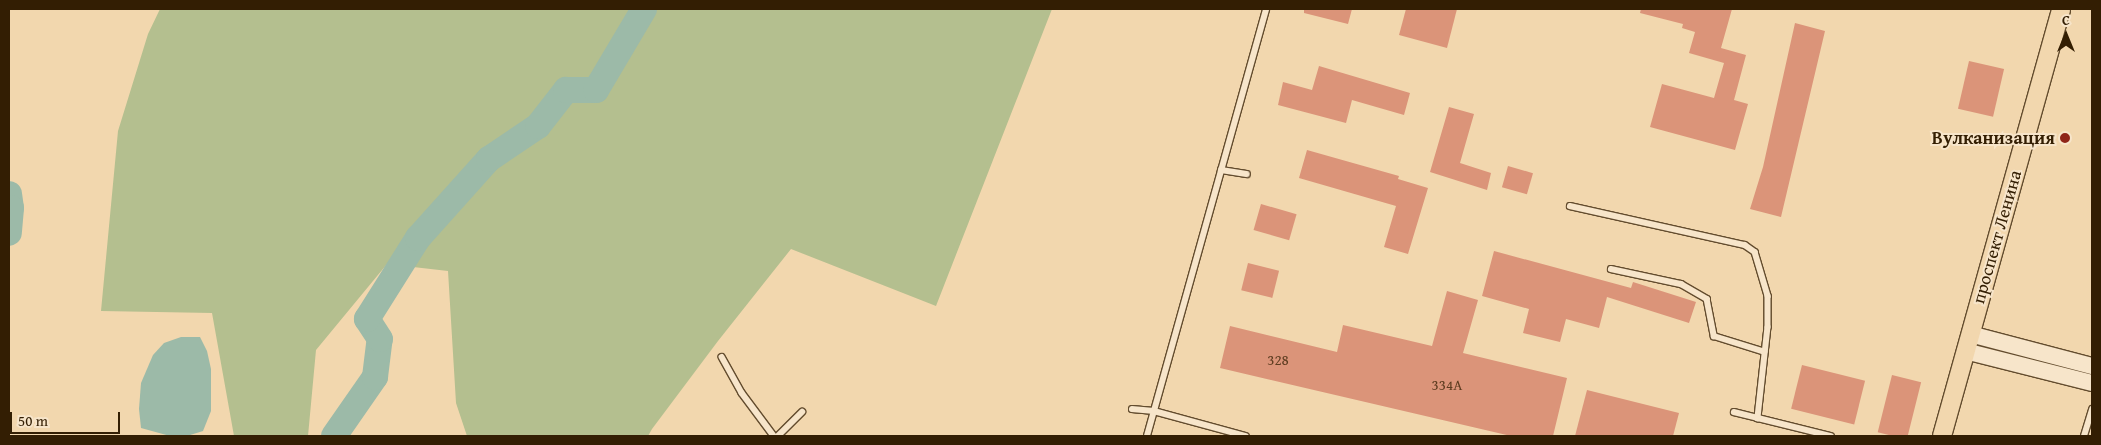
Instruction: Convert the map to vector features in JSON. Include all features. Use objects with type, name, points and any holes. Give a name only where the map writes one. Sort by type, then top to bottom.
[{"type":"main road","name":"проспект Ленина","points":[[1942,436],[2061,9]]},
{"type":"main road","points":[[1970,334],[2092,366]]},
{"type":"main road","points":[[1965,351],[2092,383]]},
{"type":"lane","points":[[1147,436],[1266,9]]},
{"type":"lane","points":[[1222,170],[1247,174]]},
{"type":"lane","points":[[1570,206],[1745,246],[1755,252],[1768,296],[1768,326],[1758,418]]},
{"type":"lane","points":[[1612,269],[1681,284],[1707,299],[1714,336],[1765,352]]},
{"type":"lane","points":[[722,357],[742,393],[774,436]]},
{"type":"lane","points":[[1132,409],[1154,411],[1246,436]]},
{"type":"lane","points":[[2084,436],[2092,409]]},
{"type":"lane","points":[[778,436],[802,412]]},
{"type":"lane","points":[[1734,412],[1831,436]]},
{"type":"green space","points":[[160,9],[1052,9],[936,306],[791,249],[718,341],[648,436],[467,436],[456,403],[448,271],[387,264],[316,350],[308,436],[234,436],[212,313],[101,311],[118,131],[148,34]]},
{"type":"shaded area","points":[[181,337],[200,337],[207,351],[211,369],[211,411],[203,431],[187,436],[170,436],[141,428],[139,409],[141,383],[153,355],[164,343]]},
{"type":"building","points":[[1304,9],[1352,9],[1348,24],[1304,13]]},
{"type":"building","points":[[1406,9],[1457,9],[1447,48],[1399,35]]},
{"type":"building","points":[[1641,9],[1732,9],[1721,48],[1746,55],[1734,100],[1748,104],[1735,150],[1650,127],[1662,84],[1714,98],[1724,63],[1689,53],[1695,32],[1682,28],[1683,24],[1640,13]]},
{"type":"building","points":[[1795,23],[1825,31],[1781,217],[1750,209],[1763,167]]},
{"type":"building","points":[[1969,61],[2004,69],[1993,117],[1958,109]]},
{"type":"building","points":[[1319,66],[1410,93],[1404,115],[1352,100],[1346,123],[1278,105],[1283,82],[1312,90]]},
{"type":"building","points":[[1449,107],[1474,114],[1460,163],[1491,173],[1487,190],[1430,172]]},
{"type":"building","points":[[1307,150],[1399,176],[1398,179],[1428,188],[1408,254],[1384,247],[1396,206],[1299,178]]},
{"type":"building","points":[[1508,166],[1533,173],[1527,194],[1502,187]]},
{"type":"building","points":[[1261,204],[1297,214],[1289,240],[1254,230]]},
{"type":"building","points":[[1494,251],[1631,288],[1633,282],[1696,302],[1689,323],[1607,297],[1599,328],[1566,319],[1560,342],[1523,333],[1529,309],[1482,296]]},
{"type":"building","points":[[1248,263],[1279,271],[1272,298],[1241,290]]},
{"type":"building","points":[[1447,291],[1478,300],[1463,353],[1567,378],[1553,436],[1511,436],[1220,368],[1230,326],[1337,352],[1343,325],[1432,346]]},
{"type":"building","points":[[1802,365],[1865,381],[1854,424],[1791,409]]},
{"type":"building","points":[[1892,375],[1921,382],[1908,436],[1893,436],[1878,432]]},
{"type":"building","points":[[1587,390],[1679,413],[1673,436],[1575,436]]},
{"type":"waterway","points":[[334,436],[375,377],[380,339],[367,319],[418,238],[489,159],[538,126],[566,90],[596,90],[644,9]]},
{"type":"waterway","points":[[9,194],[11,208],[9,233]]},
{"type":"place","name":"Вулканизация","points":[[2065,138]]}]
